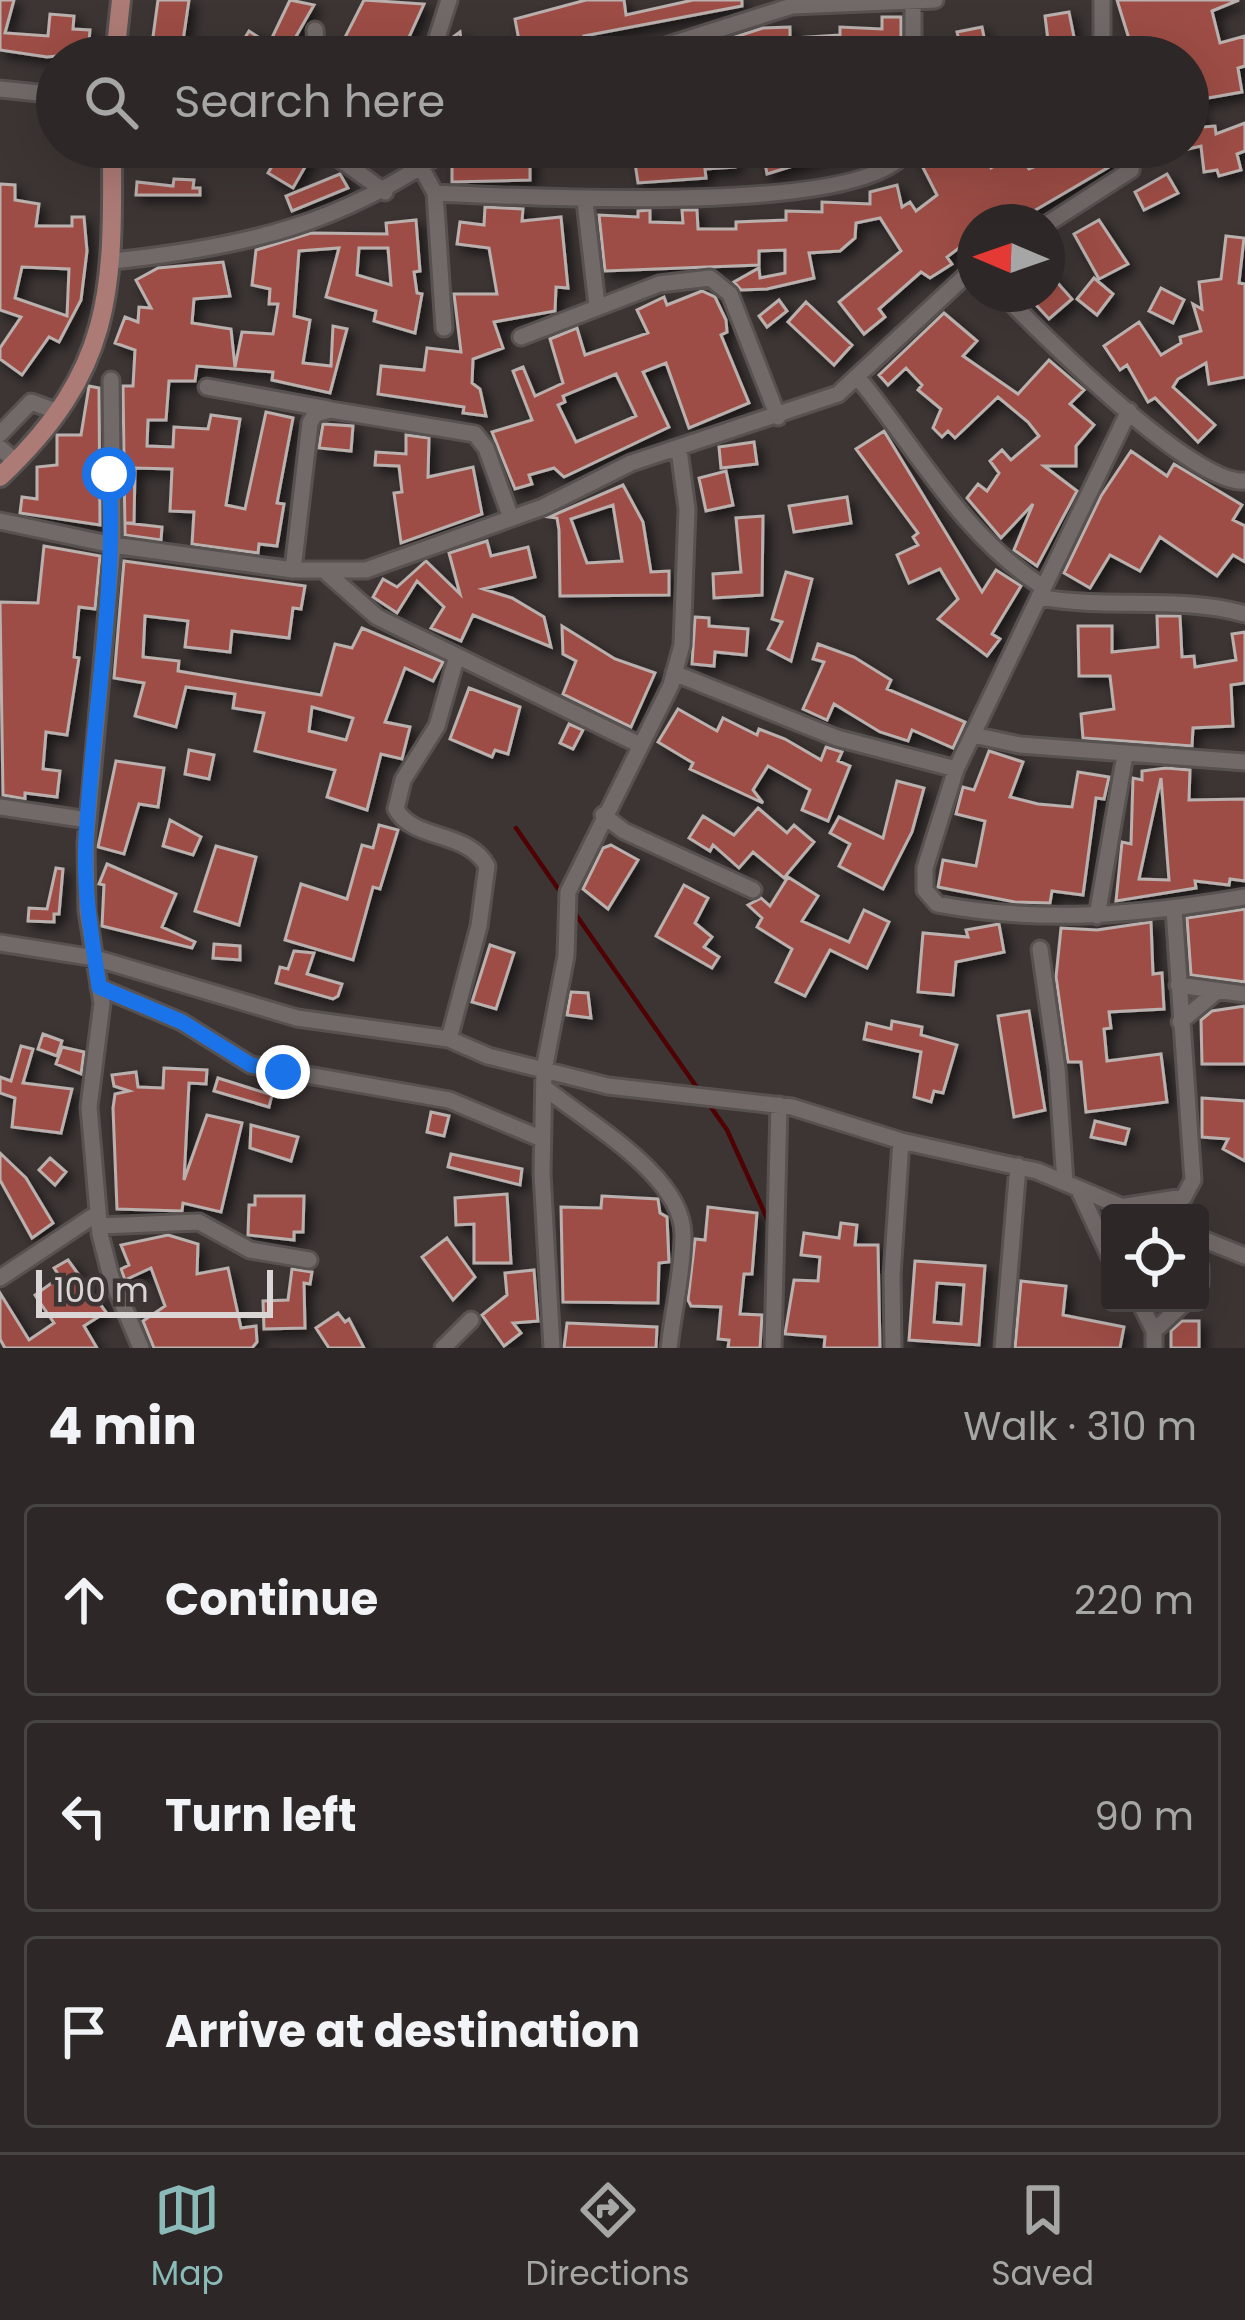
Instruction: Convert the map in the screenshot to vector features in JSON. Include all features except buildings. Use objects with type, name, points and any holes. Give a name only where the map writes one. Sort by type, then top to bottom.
[{"type":"main road","points":[[117,36],[121,0]]},
{"type":"main road","points":[[0,477],[8,454],[56,411],[97,341],[113,261],[112,168]]},
{"type":"street","points":[[437,36],[448,0]]},
{"type":"street","points":[[686,36],[758,8],[934,0]]},
{"type":"street","points":[[1102,0],[1102,36]]},
{"type":"street","points":[[913,1],[913,36]]},
{"type":"street","points":[[315,30],[315,36]]},
{"type":"street","points":[[1,92],[36,93]]},
{"type":"street","points":[[352,168],[385,192]]},
{"type":"street","points":[[435,193],[585,201],[718,199],[853,179],[891,168]]},
{"type":"street","points":[[1065,212],[1131,168]]},
{"type":"street","points":[[113,261],[207,251],[276,234],[335,216],[422,169],[435,193],[444,328]]},
{"type":"street","points":[[585,201],[597,305]]},
{"type":"street","points":[[521,337],[659,284],[696,278],[722,284],[778,417]]},
{"type":"street","points":[[0,521],[113,545],[293,570],[366,570],[511,518],[631,463],[838,394],[957,282]]},
{"type":"street","points":[[1020,312],[1060,353],[1129,411],[1224,482],[1245,481]]},
{"type":"street","points":[[859,379],[904,434],[946,500],[1041,592],[1091,604],[1214,605],[1245,614]]},
{"type":"street","points":[[111,380],[113,545],[88,820],[87,911],[99,987],[101,1038],[89,1108],[98,1219],[111,1277],[141,1348]]},
{"type":"street","points":[[207,387],[475,434],[486,448],[511,518]]},
{"type":"street","points":[[0,434],[31,402],[56,411]]},
{"type":"street","points":[[293,570],[310,423],[315,414],[331,410]]},
{"type":"street","points":[[1129,411],[956,769],[926,868],[928,898],[976,911],[1097,916],[1245,896]]},
{"type":"street","points":[[552,1348],[542,1139],[544,1079],[566,956],[568,892],[674,673],[687,582],[687,509],[679,450]]},
{"type":"street","points":[[327,573],[376,617],[640,745]]},
{"type":"street","points":[[449,1039],[479,926],[487,866],[466,843],[404,820],[396,809],[403,780],[437,726],[456,659]]},
{"type":"street","points":[[674,673],[837,738],[956,769]]},
{"type":"street","points":[[973,735],[1125,755],[1245,762]]},
{"type":"street","points":[[1097,916],[1125,755]]},
{"type":"street","points":[[0,807],[88,820]]},
{"type":"street","points":[[603,815],[624,831],[753,890]]},
{"type":"street","points":[[1174,909],[1195,1168],[1185,1204]]},
{"type":"street","points":[[0,943],[95,958],[296,1018],[449,1039],[544,1079],[779,1105],[902,1141],[1018,1166],[1116,1204]]},
{"type":"street","points":[[1040,949],[1071,1185],[1101,1240]]},
{"type":"street","points":[[1178,985],[1245,994]]},
{"type":"street","points":[[99,987],[182,1022],[251,1065],[449,1100],[542,1139]]},
{"type":"street","points":[[1180,1022],[1216,992]]},
{"type":"street","points":[[544,1079],[654,1172],[680,1213],[683,1234],[669,1348]]},
{"type":"street","points":[[773,1348],[779,1105]]},
{"type":"street","points":[[893,1348],[892,1275],[902,1141]]},
{"type":"street","points":[[1003,1348],[1018,1166]]},
{"type":"street","points":[[0,1278],[98,1219],[199,1222],[250,1250],[309,1260]]},
{"type":"street","points":[[1209,1241],[1245,1256]]},
{"type":"street","points":[[1220,1245],[1245,1244]]},
{"type":"street","points":[[1154,1339],[1176,1312]]},
{"type":"street","points":[[442,1348],[471,1320]]},
{"type":"waterway","points":[[516,828],[561,893]]},
{"type":"waterway","points":[[574,912],[698,1089]]},
{"type":"waterway","points":[[708,1103],[727,1130],[771,1227]]},
{"type":"waterway","points":[[764,1348],[767,1315]]},
{"type":"route","points":[[109,474],[113,545],[86,843],[87,911],[99,987],[182,1022],[251,1065],[283,1072]]}]
